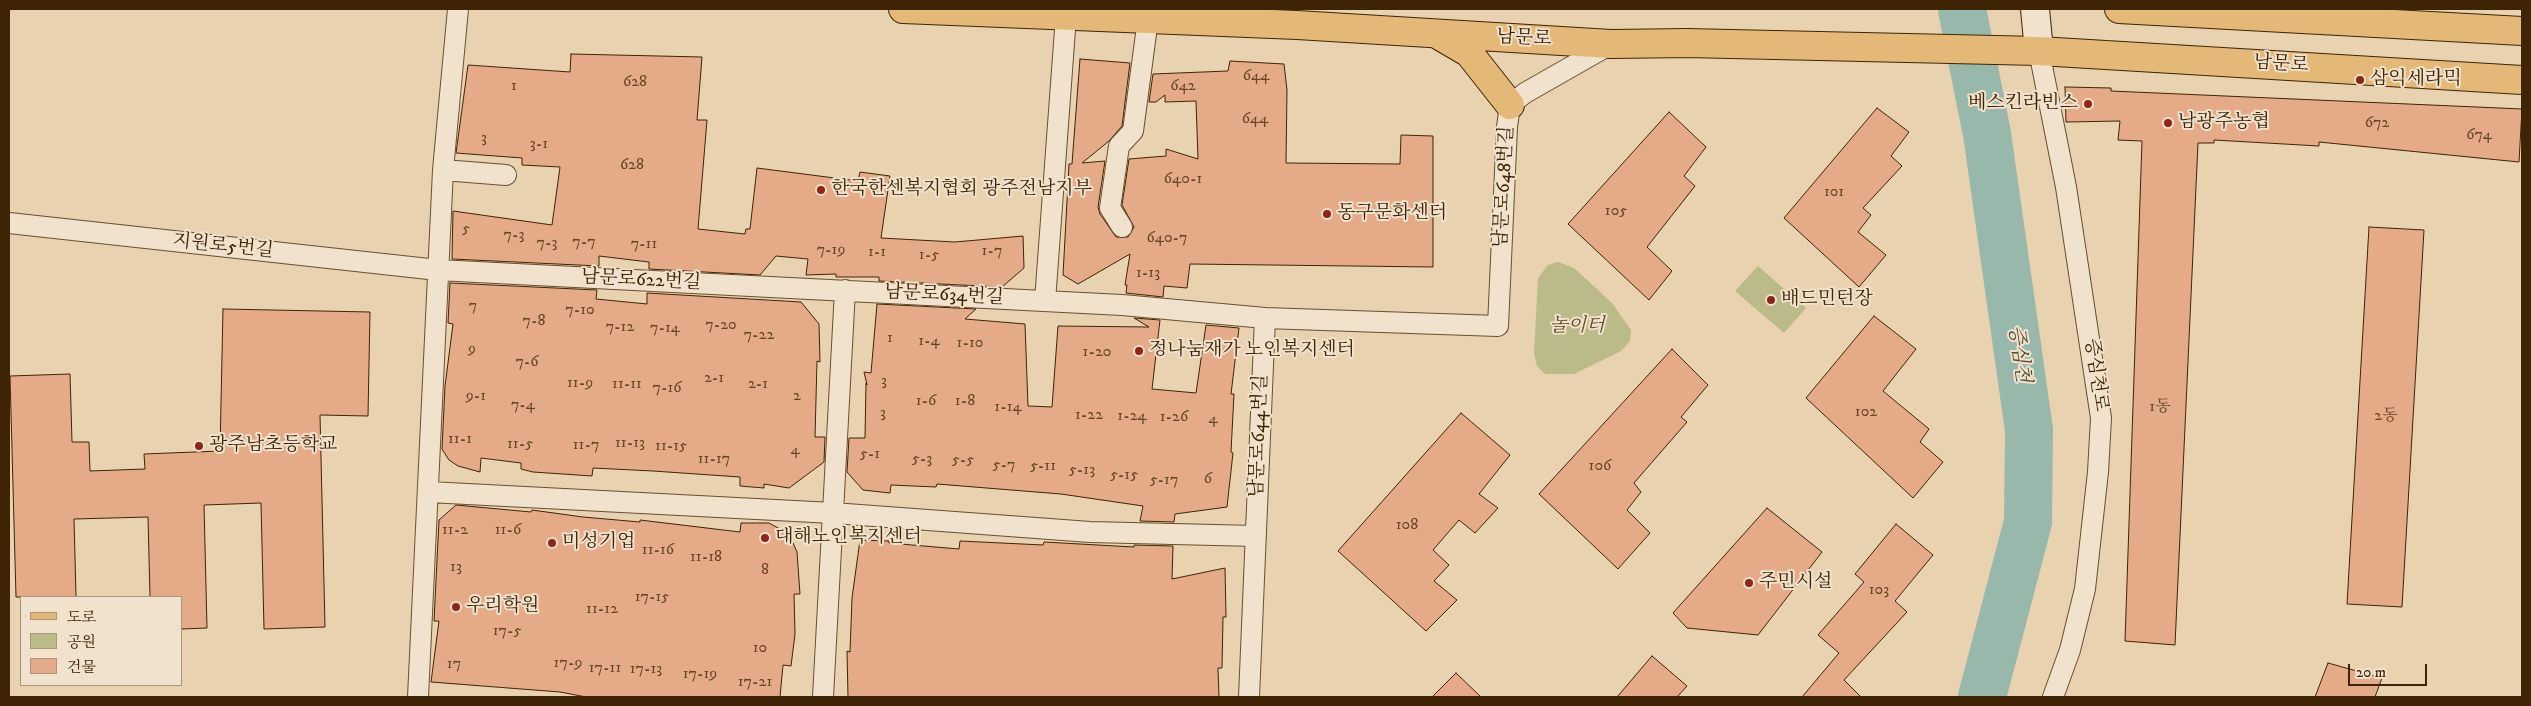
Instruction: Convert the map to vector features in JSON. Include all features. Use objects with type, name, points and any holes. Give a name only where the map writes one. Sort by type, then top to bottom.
[{"type":"main road","name":"남문로","points":[[903,9],[1148,19],[1611,44],[1687,43],[2039,52],[2522,80]]},
{"type":"main road","points":[[2035,9],[2039,52]]},
{"type":"main road","points":[[2119,9],[2522,31]]},
{"type":"main road","points":[[1437,34],[1469,52],[1510,105]]},
{"type":"street","points":[[418,697],[443,170],[458,9]]},
{"type":"street","points":[[1045,301],[1066,16]]},
{"type":"street","points":[[1122,227],[1110,208],[1119,146],[1133,130],[1148,19]]},
{"type":"street","name":"남문로648번길","points":[[1265,318],[1498,326],[1507,126],[1510,105],[1525,93],[1611,44]]},
{"type":"street","name":"증심천로","points":[[2039,52],[2066,187],[2101,418],[2098,472],[2085,589],[2070,650],[2053,697]]},
{"type":"street","points":[[443,170],[506,175]]},
{"type":"street","name":"지원로5번길","points":[[9,222],[438,270]]},
{"type":"street","name":"남문로622번길","points":[[438,270],[845,290]]},
{"type":"street","points":[[823,697],[845,290]]},
{"type":"street","name":"남문로634번길","points":[[845,290],[1045,301],[1265,318]]},
{"type":"street","name":"남문로644번길","points":[[1249,697],[1265,318]]},
{"type":"street","points":[[429,492],[833,513],[1090,532],[1256,536]]},
{"type":"green space","name":"놀이터","points":[[1558,262],[1574,268],[1612,303],[1631,330],[1630,341],[1621,351],[1574,374],[1545,374],[1537,366],[1534,354],[1538,278],[1548,265]]},
{"type":"green space","name":"배드민턴장","points":[[1758,266],[1806,308],[1784,333],[1735,291]]},
{"type":"building","points":[[571,54],[702,57],[697,120],[707,120],[698,229],[745,234],[746,229],[750,229],[757,168],[858,181],[860,172],[890,176],[881,238],[955,242],[1023,236],[1024,268],[1002,287],[879,281],[879,277],[836,277],[836,274],[806,275],[808,259],[776,256],[760,275],[649,269],[649,262],[599,256],[599,266],[452,259],[453,211],[552,225],[560,167],[522,165],[522,158],[456,153],[468,65],[570,72]]},
{"type":"building","points":[[1080,59],[1130,63],[1122,126],[1109,141],[1082,163],[1105,161],[1098,207],[1100,214],[1116,237],[1128,237],[1134,227],[1122,205],[1129,159],[1166,156],[1166,149],[1198,159],[1196,101],[1165,102],[1165,95],[1156,102],[1149,102],[1153,74],[1228,71],[1230,61],[1284,64],[1287,90],[1286,163],[1400,164],[1401,135],[1433,136],[1433,267],[1190,264],[1187,288],[1164,286],[1163,297],[1126,293],[1127,285],[1125,285],[1130,254],[1078,284],[1063,275],[1069,164],[1072,164]]},
{"type":"building","points":[[2065,87],[2111,88],[2111,91],[2522,109],[2519,162],[2319,142],[2319,146],[2214,140],[2214,143],[2198,143],[2175,645],[2125,641],[2142,141],[2118,140],[2120,121],[2066,122]]},
{"type":"building","points":[[1877,108],[1909,132],[1891,156],[1902,166],[1863,208],[1871,215],[1858,232],[1886,255],[1859,287],[1784,218]]},
{"type":"building","points":[[1669,112],[1706,147],[1684,176],[1695,186],[1647,247],[1672,271],[1649,300],[1568,224]]},
{"type":"building","points":[[2369,227],[2424,230],[2402,607],[2347,604]]},
{"type":"building","points":[[450,283],[597,290],[596,299],[647,304],[647,293],[801,302],[819,324],[820,362],[817,361],[815,437],[825,437],[824,462],[789,488],[764,484],[764,488],[740,486],[740,477],[653,471],[593,468],[592,476],[533,472],[521,469],[521,463],[481,458],[480,472],[458,466],[449,460],[442,449],[445,386],[453,324],[448,323]]},
{"type":"building","points":[[877,304],[976,309],[965,319],[1025,324],[1028,406],[1052,407],[1058,326],[1149,327],[1134,318],[1160,320],[1152,389],[1196,393],[1206,325],[1239,328],[1231,394],[1234,394],[1231,452],[1233,453],[1227,507],[1175,514],[1174,522],[1140,521],[1143,506],[1061,494],[937,484],[936,487],[891,485],[890,493],[863,490],[847,472],[849,438],[865,438],[866,383],[867,385],[864,372],[871,373]]},
{"type":"building","points":[[223,309],[370,312],[368,416],[320,415],[325,627],[264,629],[261,503],[204,505],[207,628],[182,629],[182,596],[150,596],[148,517],[74,519],[76,596],[16,597],[10,376],[70,374],[72,442],[89,442],[90,471],[145,469],[144,454],[220,451]]},
{"type":"building","points":[[1874,316],[1916,349],[1883,391],[1929,429],[1920,442],[1943,462],[1913,498],[1806,398]]},
{"type":"building","points":[[1672,349],[1708,385],[1681,417],[1687,422],[1634,483],[1641,492],[1627,510],[1650,533],[1618,569],[1539,494]]},
{"type":"building","points":[[1461,413],[1510,455],[1479,494],[1498,508],[1475,533],[1459,520],[1433,550],[1449,565],[1434,581],[1457,600],[1426,631],[1338,551]]},
{"type":"building","points":[[456,505],[531,512],[532,510],[640,522],[640,520],[740,532],[741,523],[769,523],[789,534],[797,552],[800,594],[794,594],[795,634],[791,666],[783,665],[780,697],[586,697],[560,692],[431,682],[439,621],[434,621],[439,520]]},
{"type":"building","name":"주민시설","points":[[1767,508],[1822,552],[1758,635],[1687,628],[1673,613]]},
{"type":"building","points":[[1896,524],[1933,555],[1895,601],[1907,612],[1844,680],[1861,697],[1802,697],[1839,653],[1818,635],[1864,582],[1855,574]]},
{"type":"building","points":[[860,540],[889,541],[889,543],[959,549],[960,541],[1043,545],[1044,542],[1134,547],[1134,545],[1173,546],[1172,579],[1225,568],[1226,617],[1223,617],[1222,668],[1218,668],[1219,697],[848,697],[847,651],[850,652],[852,598]]},
{"type":"building","points":[[1652,656],[1687,686],[1677,697],[1617,697]]},
{"type":"building","points":[[2328,663],[2382,678],[2375,697],[2315,697]]},
{"type":"building","points":[[1456,673],[1481,697],[1432,697]]},
{"type":"waterway","name":"증심천","points":[[1962,9],[1987,134],[2029,430],[2028,522],[1982,697]]},
{"type":"place","name":"삼익세라믹","points":[[2360,80]]},
{"type":"place","name":"베스킨라빈스","points":[[2088,104]]},
{"type":"place","name":"남광주농협","points":[[2168,123]]},
{"type":"place","name":"한국한센복지협회 광주전남지부","points":[[821,190]]},
{"type":"place","name":"동구문화센터","points":[[1327,214]]},
{"type":"place","name":"배드민턴장","points":[[1771,300]]},
{"type":"place","name":"정나눔재가 노인복지센터","points":[[1139,351]]},
{"type":"place","name":"광주남초등학교","points":[[199,446]]},
{"type":"place","name":"대해노인복지센터","points":[[765,538]]},
{"type":"place","name":"미성기업","points":[[552,543]]},
{"type":"place","name":"주민시설","points":[[1749,583]]},
{"type":"place","name":"우리학원","points":[[456,607]]}]
